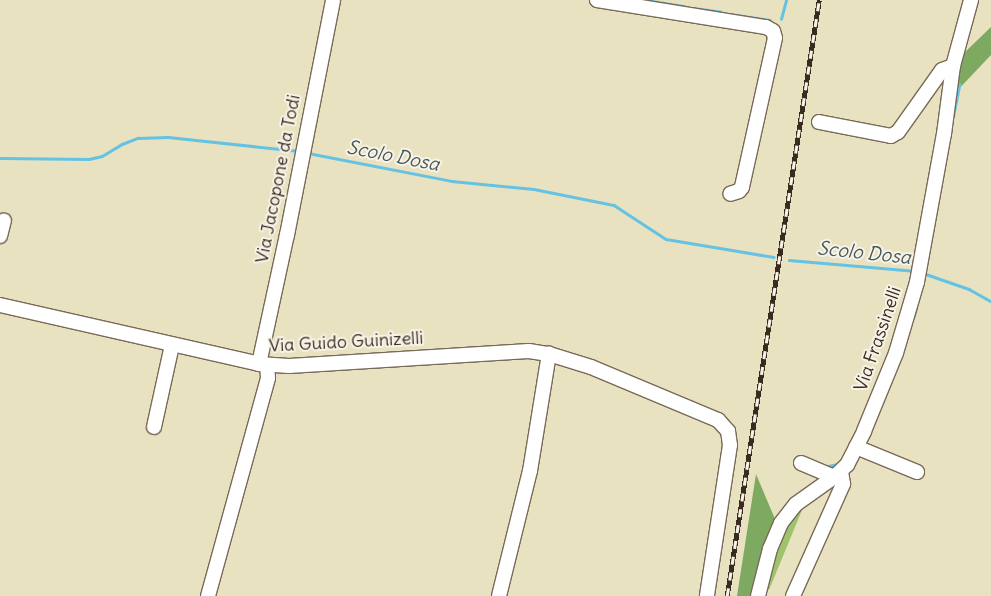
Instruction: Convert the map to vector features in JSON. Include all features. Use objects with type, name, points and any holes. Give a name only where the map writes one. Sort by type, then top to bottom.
[{"type":"street","name":"Via Jacopone da Todi","points":[[208,596],[268,378],[263,364],[333,0]]},
{"type":"street","points":[[597,0],[766,27],[774,31],[775,38],[742,187],[739,192],[730,194]]},
{"type":"street","name":"Via Frassinelli","points":[[758,596],[770,549],[786,514],[804,497],[838,474],[856,447],[896,353],[919,276],[944,134],[953,66],[971,0]]},
{"type":"street","points":[[819,122],[891,136],[898,132],[942,70],[953,66]]},
{"type":"street","points":[[0,236],[4,220]]},
{"type":"street","name":"Via Guido Guinizelli","points":[[0,305],[263,364],[289,366],[529,351],[549,354],[591,367],[718,420],[726,427],[730,446],[707,596]]},
{"type":"street","points":[[154,427],[172,345]]},
{"type":"street","points":[[499,596],[530,471],[549,354]]},
{"type":"street","points":[[856,447],[917,472]]},
{"type":"street","points":[[793,596],[843,484],[838,474],[802,463]]},
{"type":"green space","points":[[991,27],[991,55],[953,95],[964,53]]},
{"type":"green space","points":[[756,474],[775,519],[760,578],[752,596],[737,596]]},
{"type":"green space","points":[[807,498],[769,590],[763,588],[780,529]]},
{"type":"waterway","points":[[646,0],[685,6]]},
{"type":"waterway","points":[[781,19],[786,0]]},
{"type":"waterway","points":[[694,8],[721,12]]},
{"type":"waterway","points":[[730,14],[770,20]]},
{"type":"waterway","points":[[953,117],[959,85]]},
{"type":"waterway","name":"Scolo Dosa","points":[[0,158],[89,159],[102,156],[122,144],[138,138],[168,137],[298,151]]},
{"type":"waterway","name":"Scolo Dosa","points":[[308,153],[452,181],[534,189],[614,205],[666,239],[773,257]]},
{"type":"waterway","name":"Scolo Dosa","points":[[789,260],[916,271]]},
{"type":"waterway","name":"Scolo Dosa","points":[[923,273],[969,289],[991,301]]},
{"type":"waterway","points":[[914,316],[916,308]]},
{"type":"waterway","points":[[828,466],[838,464]]},
{"type":"railway","points":[[727,596],[819,0]]}]
